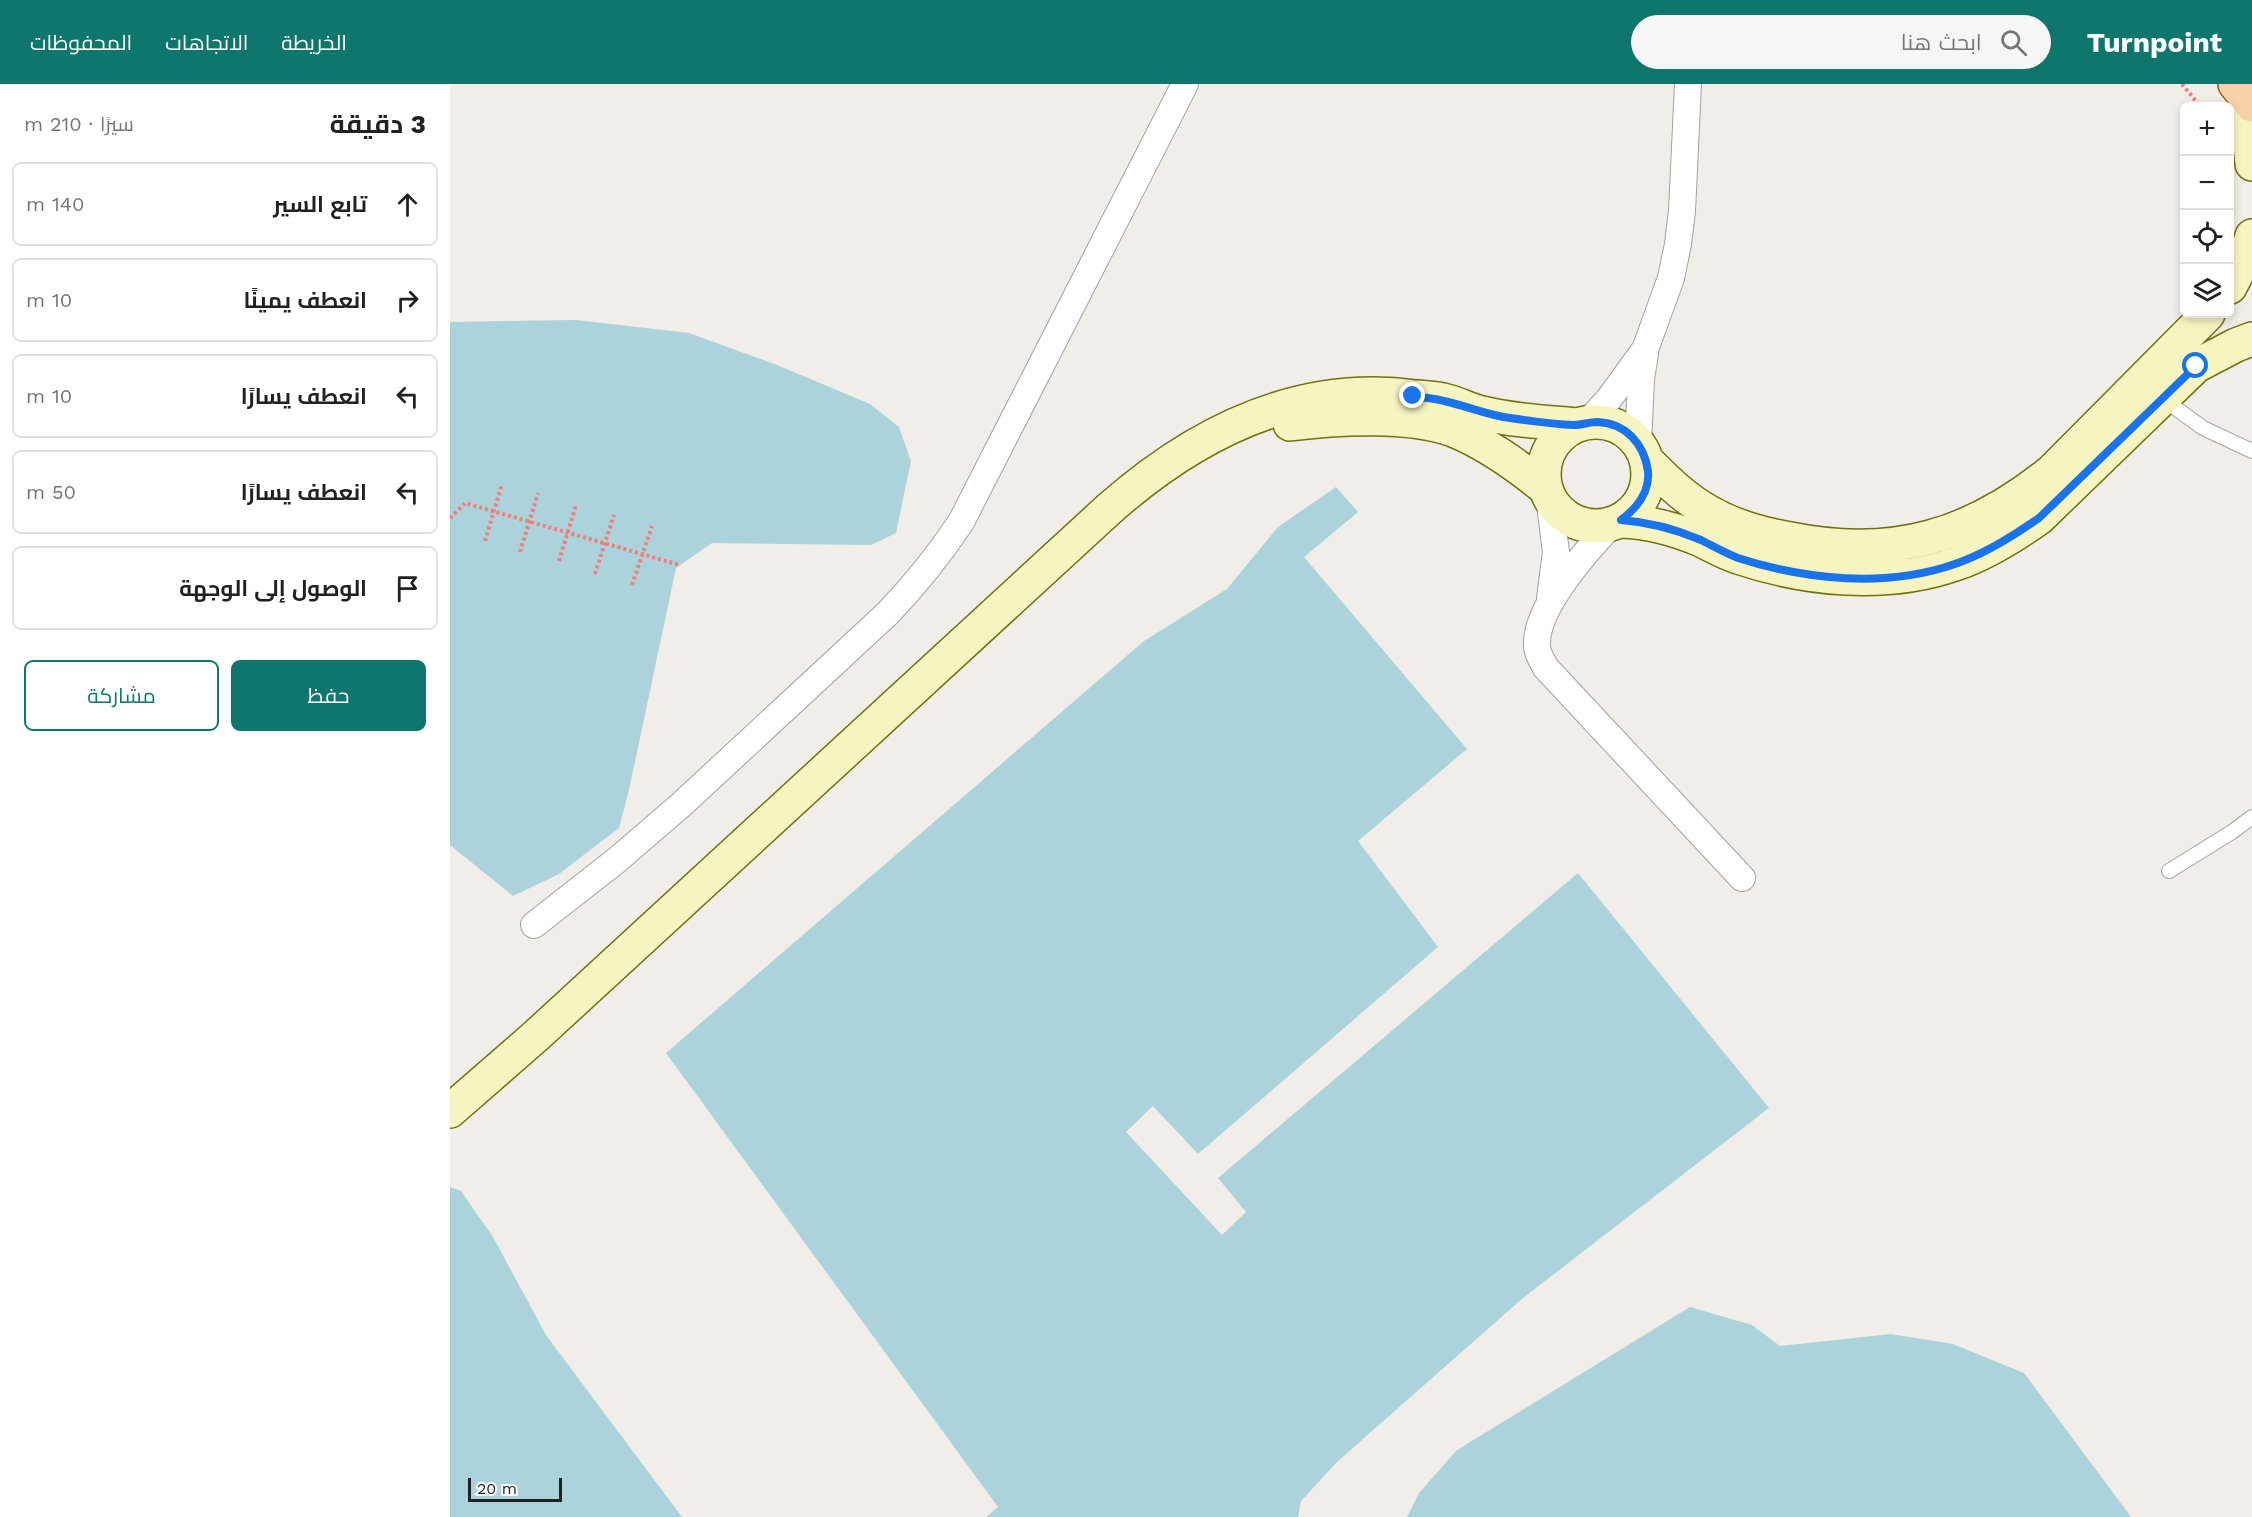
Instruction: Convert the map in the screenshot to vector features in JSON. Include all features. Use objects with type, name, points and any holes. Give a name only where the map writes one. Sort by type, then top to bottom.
[{"type":"street","points":[[534,925],[617,860],[682,804],[887,614],[915,586],[939,555],[961,522],[1185,84]]},
{"type":"street","points":[[1548,607],[1578,563],[1617,522],[1635,510],[1644,495],[1648,478],[1642,452],[1639,400],[1646,347],[1671,278],[1678,244],[1682,211],[1688,84]]},
{"type":"street","points":[[2244,95],[2252,164]]},
{"type":"street","points":[[2234,279],[2246,256],[2252,236]]},
{"type":"street","points":[[450,1111],[537,1035],[1124,495],[1171,459],[1239,422],[1275,409],[1312,400],[1381,394],[1444,400],[1482,413],[1610,424],[1621,428],[1670,483],[1707,511],[1749,531],[1815,544],[1852,547],[1888,546],[1925,539],[1960,528],[1984,517],[2024,493],[2052,471],[2204,318]]},
{"type":"street","points":[[1205,440],[1302,422],[1346,420],[1422,422],[1453,430],[1490,448],[1517,465],[1548,493],[1552,503],[1563,515],[1576,523],[1591,527],[1617,522],[1643,522],[1701,540],[1737,557],[1806,574],[1864,578],[1923,573],[1984,552],[2012,537],[2039,518],[2196,366],[2252,339]]},
{"type":"street","points":[[1646,347],[1629,373],[1583,423],[1564,432],[1553,444],[1545,466],[1556,552],[1554,580],[1537,639],[1540,659],[1742,878]]},
{"type":"lane","points":[[2161,398],[2203,428],[2252,451]]},
{"type":"lane","points":[[2169,870],[2232,832],[2252,817]]},
{"type":"path","points":[[2182,84],[2197,102]]},
{"type":"path","points":[[485,541],[502,484]]},
{"type":"path","points":[[520,552],[538,493]]},
{"type":"path","points":[[450,518],[465,503],[680,565]]},
{"type":"path","points":[[559,561],[576,505]]},
{"type":"path","points":[[450,509],[454,513]]},
{"type":"path","points":[[595,574],[614,515]]},
{"type":"path","points":[[632,585],[652,526]]},
{"type":"water","points":[[576,320],[689,333],[777,365],[870,404],[899,427],[911,461],[896,533],[871,545],[712,543],[676,568],[619,828],[559,874],[513,896],[450,845],[450,322]]},
{"type":"water","points":[[1336,487],[1358,512],[1304,557],[1467,749],[1358,841],[1438,947],[1198,1154],[1153,1106],[1126,1132],[1222,1235],[1246,1212],[1218,1178],[1578,873],[1769,1108],[1523,1298],[1338,1461],[1301,1501],[1298,1517],[986,1517],[998,1507],[666,1053],[1144,641],[1227,589],[1278,527]]},
{"type":"water","points":[[450,1187],[461,1191],[493,1237],[546,1335],[682,1517],[450,1517]]},
{"type":"water","points":[[1690,1307],[1752,1325],[1780,1346],[1891,1334],[1953,1344],[2024,1373],[2131,1517],[1407,1517],[1419,1493],[1457,1450]]},
{"type":"route","points":[[1413,396],[1444,400],[1482,413],[1510,418],[1578,425],[1599,422],[1621,428],[1631,435],[1643,452],[1648,478],[1644,495],[1635,510],[1621,520],[1663,527],[1701,540],[1737,557],[1806,574],[1845,578],[1884,578],[1923,573],[1954,564],[2012,537],[2039,518],[2196,366]]}]
